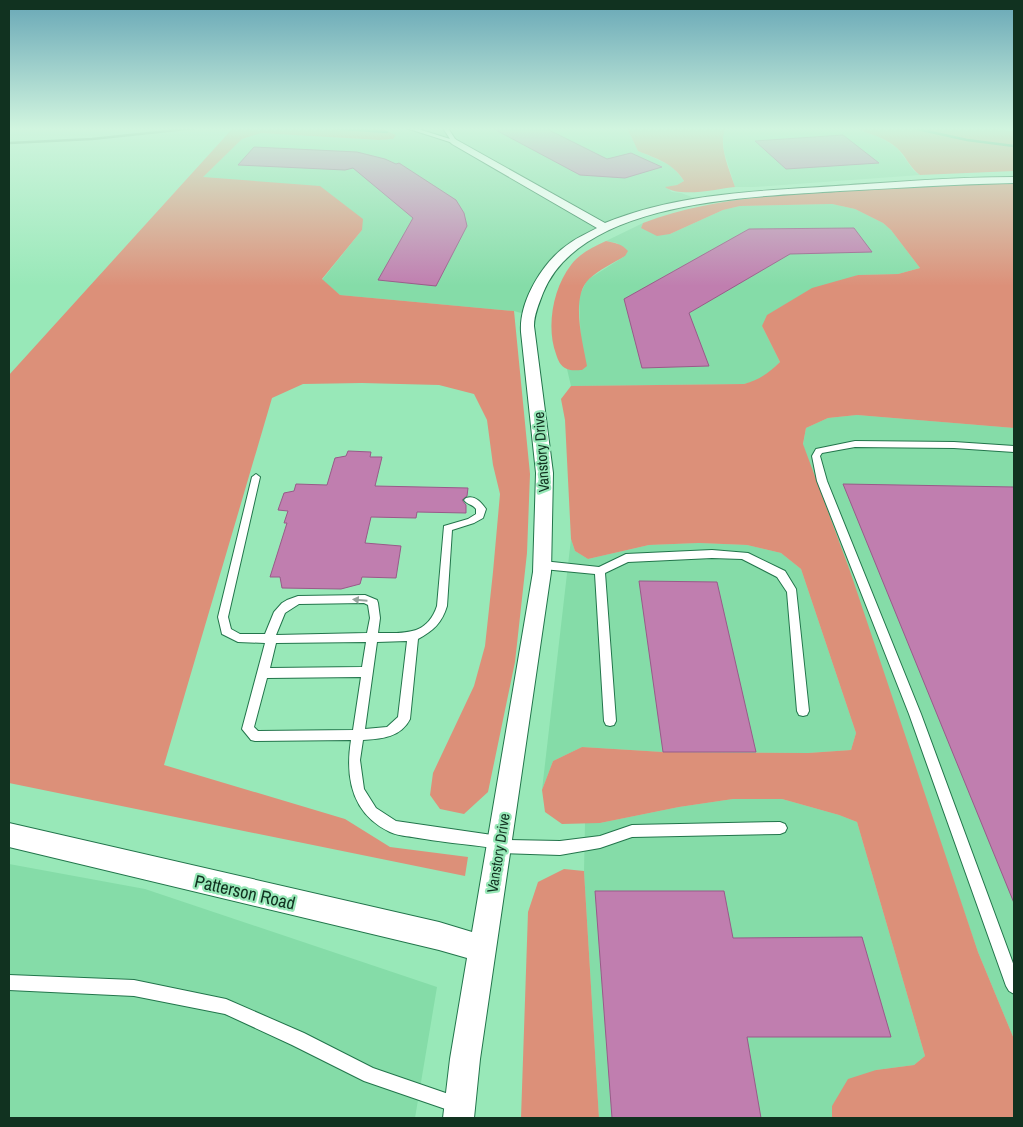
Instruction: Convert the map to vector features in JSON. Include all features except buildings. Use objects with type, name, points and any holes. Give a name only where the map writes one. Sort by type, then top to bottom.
[{"type":"street","points":[[522,181],[605,228]]},
{"type":"street","name":"Vanstory Drive","points":[[460,1112],[465,1058],[543,565],[545,516],[543,443],[528,336],[528,316],[535,291],[552,264],[574,246],[605,228],[655,209],[711,198],[935,182],[991,181]]},
{"type":"street","name":"Patterson Road","points":[[9,835],[107,860],[438,936],[482,949]]},
{"type":"lane","points":[[1014,449],[954,445],[855,444],[819,451],[816,456],[825,488],[915,714],[1014,986]]},
{"type":"lane","points":[[256,477],[223,617],[226,631],[238,638],[413,637],[428,629],[439,618],[442,606],[448,528],[471,521],[480,516],[481,509],[477,503],[469,500]]},
{"type":"lane","points":[[543,565],[600,571],[626,558],[712,554],[744,556],[781,574],[792,592],[803,711]]},
{"type":"lane","points":[[600,571],[610,721]]},
{"type":"lane","points":[[413,637],[404,719],[400,726],[392,731],[358,734],[255,736],[248,729],[277,612],[282,606],[298,600],[365,600],[372,603],[375,618],[358,734],[354,760],[358,791],[371,812],[393,827],[500,844],[560,848],[600,842],[632,831],[780,828]]},
{"type":"lane","points":[[262,673],[367,672]]},
{"type":"lane","points":[[9,982],[134,988],[226,1007],[370,1075],[460,1112]]},
{"type":"shaded area","points":[[185,181],[250,181],[320,186],[363,219],[362,230],[322,279],[340,295],[514,311],[530,474],[527,553],[515,662],[488,792],[464,814],[440,809],[430,795],[433,773],[474,686],[485,646],[500,494],[493,465],[487,420],[474,394],[439,385],[303,384],[272,398],[164,765],[345,819],[390,847],[468,857],[465,876],[9,783],[9,375]]},
{"type":"shaded area","points":[[213,181],[684,181],[677,185],[666,187],[672,192],[681,193],[700,200],[623,220],[562,255],[528,315],[514,311],[340,295],[322,280],[362,230]]},
{"type":"shaded area","points":[[684,181],[733,181],[735,187],[709,191],[680,192],[665,187],[677,185]]},
{"type":"shaded area","points":[[733,181],[843,181],[754,187],[735,187]]},
{"type":"shaded area","points":[[965,183],[1014,183],[1014,428],[857,415],[828,418],[806,428],[803,444],[850,571],[978,952],[1014,1039],[1014,1118],[832,1118],[832,1106],[848,1079],[876,1070],[914,1065],[925,1056],[857,822],[782,799],[733,799],[679,807],[600,823],[562,824],[545,812],[542,790],[553,761],[582,747],[663,752],[808,753],[851,750],[856,733],[801,569],[781,553],[747,545],[699,543],[649,545],[588,559],[575,551],[571,539],[565,420],[561,399],[571,386],[744,384],[764,376],[780,362],[762,326],[767,315],[812,288],[858,275],[898,274],[920,268],[891,230],[883,223],[855,209],[832,204],[740,206],[723,210],[670,234],[657,236],[641,228],[643,223],[701,206],[761,197]]},
{"type":"shaded area","points":[[832,204],[855,209],[883,223],[891,230],[920,268],[898,274],[858,275],[762,326],[780,362],[766,376],[752,382],[744,384],[571,386],[567,369],[582,370],[579,297],[587,280],[625,256],[617,243],[606,241],[643,223],[641,228],[670,234],[723,210],[740,206]]},
{"type":"shaded area","points":[[606,241],[618,244],[628,251],[625,256],[589,279],[583,287],[580,297],[579,321],[587,366],[582,370],[569,370],[560,363],[553,343],[552,320],[556,296],[565,274],[578,257]]},
{"type":"shaded area","points":[[857,415],[1014,428],[1014,1039],[978,952],[803,445],[806,428],[828,418]]},
{"type":"shaded area","points":[[571,539],[575,551],[588,559],[649,545],[699,543],[747,545],[781,553],[801,569],[856,733],[851,750],[808,753],[663,752],[582,747],[553,761],[542,790]]},
{"type":"shaded area","points":[[733,799],[782,799],[857,822],[925,1056],[914,1065],[876,1070],[832,1106],[832,1118],[599,1118],[584,871],[585,823],[600,823],[679,807]]},
{"type":"shaded area","points":[[9,864],[145,889],[437,987],[415,1118],[9,1118]]},
{"type":"shaded area","points":[[564,869],[584,871],[599,1118],[521,1118],[528,912],[538,882]]}]
